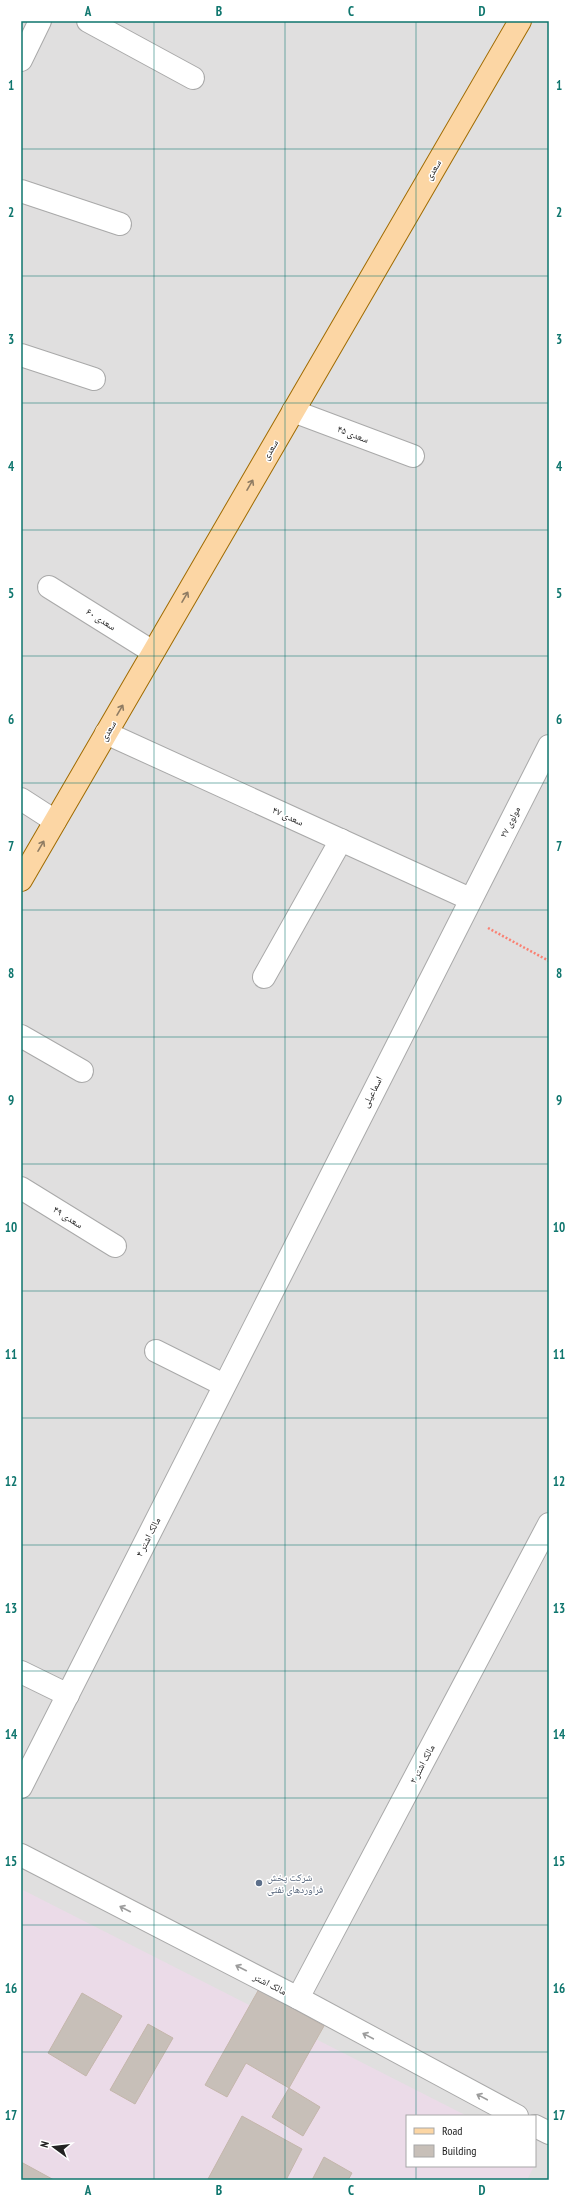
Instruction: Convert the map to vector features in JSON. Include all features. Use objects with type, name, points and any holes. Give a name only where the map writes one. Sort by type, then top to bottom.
[{"type":"main road","name":"سعدی","points":[[21,880],[520,21]]},
{"type":"street","points":[[21,60],[40,21]]},
{"type":"street","points":[[88,21],[193,78]]},
{"type":"street","points":[[21,191],[120,224]]},
{"type":"street","points":[[21,355],[94,379]]},
{"type":"street","name":"سعدی ۴۵","points":[[293,411],[413,456]]},
{"type":"street","name":"سعدی ۶۰","points":[[49,587],[153,652]]},
{"type":"street","name":"سعدی ۴۷","points":[[106,733],[341,840],[467,906]]},
{"type":"street","name":"مولوی ۲۷","points":[[467,906],[549,746]]},
{"type":"street","points":[[21,799],[55,821]]},
{"type":"street","points":[[264,977],[341,840]]},
{"type":"street","name":"اسماعیلی","points":[[274,1286],[467,906]]},
{"type":"street","points":[[21,1036],[82,1072]]},
{"type":"street","name":"سعدی ۴۹","points":[[21,1188],[115,1246]]},
{"type":"street","name":"مالک اشتر ۴","points":[[21,1787],[274,1286]]},
{"type":"street","points":[[156,1351],[224,1385]]},
{"type":"street","name":"مالک اشتر ۲","points":[[298,1998],[548,1529]]},
{"type":"street","points":[[21,1672],[68,1695]]},
{"type":"street","name":"مالک اشتر","points":[[21,1855],[298,1998],[515,2115]]},
{"type":"street","points":[[536,2127],[549,2134]]},
{"type":"path","points":[[467,906],[549,961]]},
{"type":"shaded area","points":[[21,21],[549,21],[549,2180],[21,2180]]},
{"type":"shaded area","points":[[21,1889],[465,2115],[406,2115],[406,2167],[534,2167],[527,2180],[21,2180]]},
{"type":"building","points":[[259,1989],[324,2026],[289,2088],[246,2063],[227,2097],[205,2085]]},
{"type":"building","points":[[82,1993],[122,2016],[86,2076],[48,2053]]},
{"type":"building","points":[[148,2024],[173,2038],[135,2104],[110,2090]]},
{"type":"building","points":[[289,2088],[320,2107],[303,2136],[272,2117]]},
{"type":"building","points":[[242,2116],[302,2149],[286,2180],[208,2179]]},
{"type":"building","points":[[324,2157],[352,2173],[348,2180],[312,2180]]},
{"type":"building","points":[[21,2162],[54,2180],[21,2180]]},
{"type":"place","name":"شرکت پخش فراوردهای نفتی","points":[[259,1883]]}]
